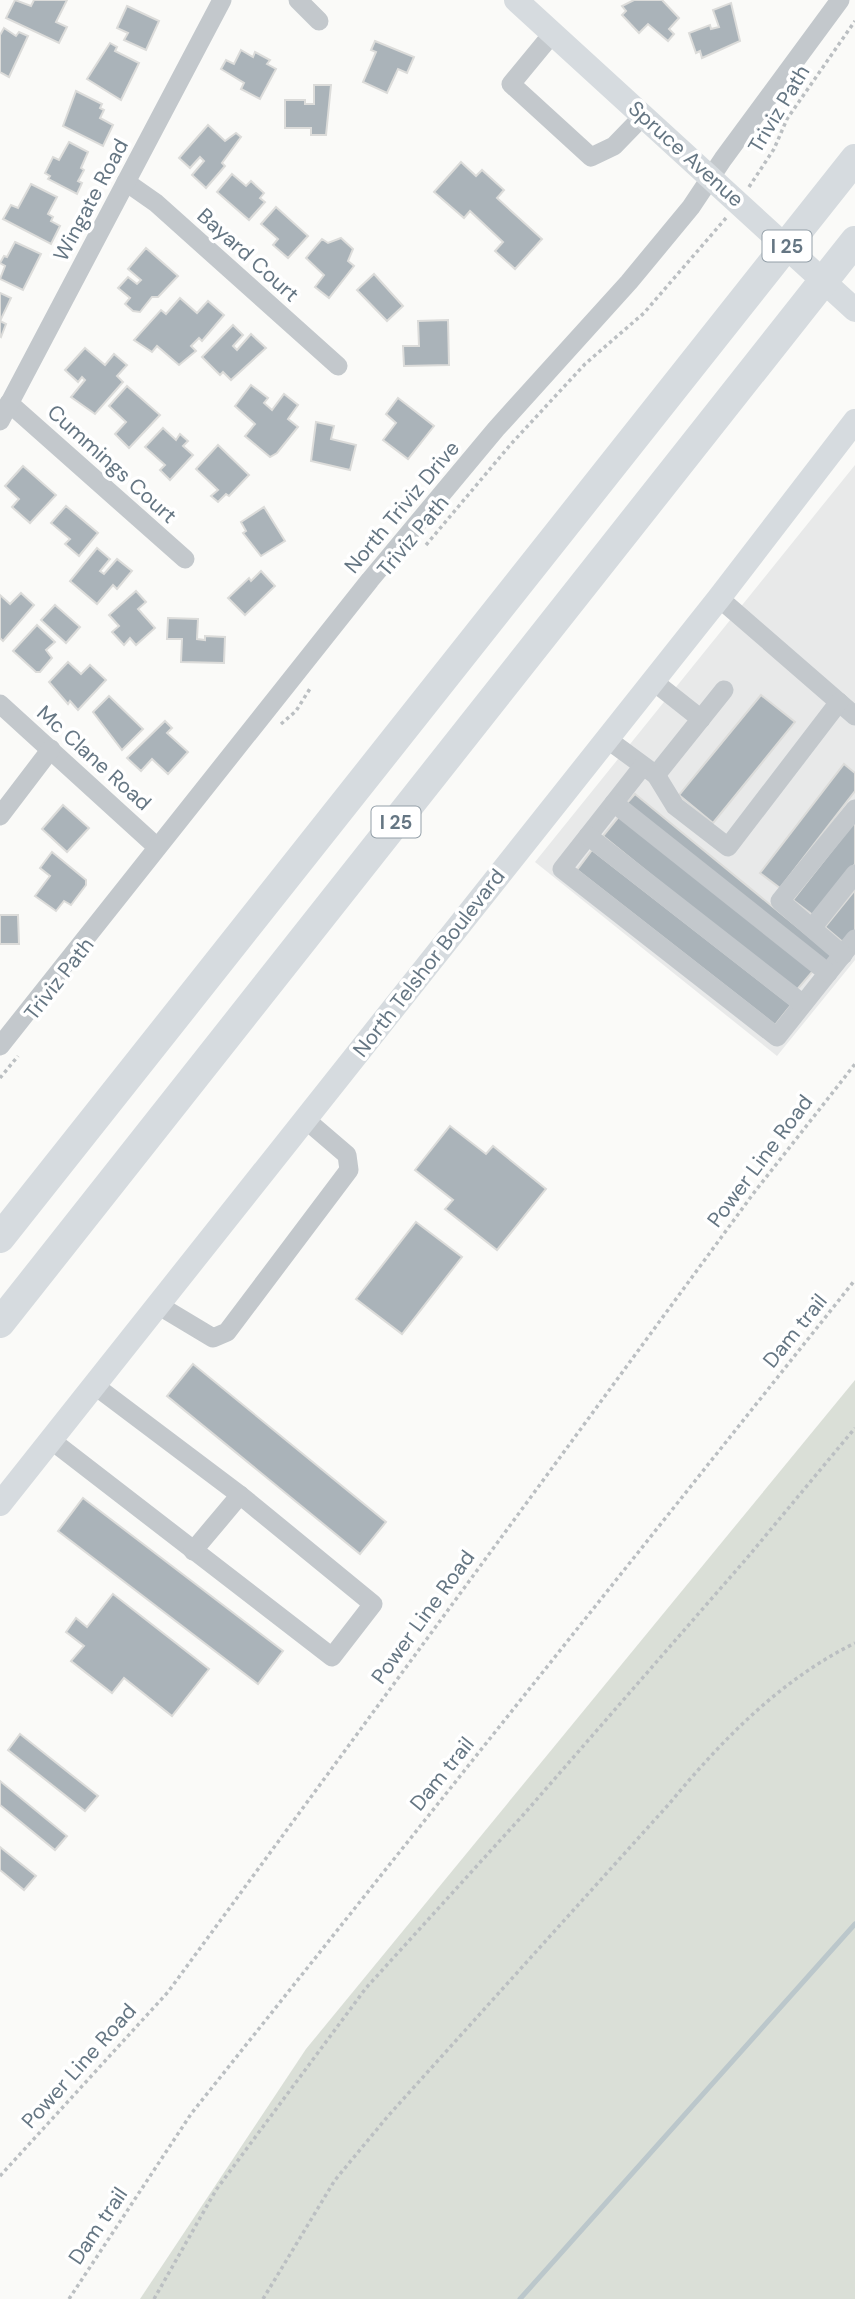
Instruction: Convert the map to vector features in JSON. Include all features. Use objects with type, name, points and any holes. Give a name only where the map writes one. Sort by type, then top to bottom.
[{"type":"highway","name":"I 25","points":[[0,1238],[855,159]]},
{"type":"highway","name":"I 25","points":[[0,1323],[855,241]]},
{"type":"main road","name":"Spruce Avenue","points":[[516,0],[855,310]]},
{"type":"main road","name":"North Telshor Boulevard","points":[[0,1504],[719,598],[855,421]]},
{"type":"street","name":"Wingate Road","points":[[0,421],[222,0]]},
{"type":"street","points":[[298,0],[318,21]]},
{"type":"street","name":"North Triviz Drive","points":[[0,1046],[370,580],[496,429],[629,282],[691,207],[839,0]]},
{"type":"street","points":[[553,33],[511,83],[591,157],[614,146],[644,115]]},
{"type":"street","name":"Bayard Court","points":[[126,182],[156,203],[338,366]]},
{"type":"street","name":"Cummings Court","points":[[9,403],[185,559]]},
{"type":"street","points":[[719,598],[855,716]]},
{"type":"street","points":[[653,681],[701,719]]},
{"type":"street","points":[[724,690],[701,719],[614,803],[562,869],[778,1037],[855,939]]},
{"type":"street","points":[[607,739],[649,770],[675,806],[728,847],[839,702]]},
{"type":"street","name":"Mc Clane Road","points":[[0,704],[157,847]]},
{"type":"street","points":[[0,816],[51,749]]},
{"type":"street","points":[[614,803],[828,973]]},
{"type":"street","points":[[843,955],[780,901],[855,810]]},
{"type":"street","points":[[588,836],[803,1004]]},
{"type":"street","points":[[811,928],[855,874]]},
{"type":"street","points":[[158,1305],[213,1338],[227,1332],[349,1170],[347,1155],[305,1119]]},
{"type":"street","points":[[51,1440],[332,1657],[373,1604],[240,1495],[94,1385]]},
{"type":"street","points":[[194,1551],[240,1495]]},
{"type":"path","name":"Triviz Path","points":[[745,194],[774,149],[787,119],[855,21]]},
{"type":"path","name":"Triviz Path","points":[[424,547],[511,444],[585,365],[644,313],[731,212]]},
{"type":"path","points":[[280,725],[296,711],[311,686]]},
{"type":"path","name":"Triviz Path","points":[[0,1078],[26,1046]]},
{"type":"path","name":"Power Line Road","points":[[0,2176],[168,1992],[753,1194],[855,1064]]},
{"type":"path","name":"Dam trail","points":[[69,2299],[191,2114],[855,1280]]},
{"type":"path","points":[[154,2299],[216,2190],[366,1988],[524,1814],[747,1558],[855,1429]]},
{"type":"path","points":[[263,2299],[335,2180],[370,2137],[701,1766],[779,1689],[827,1657],[855,1643]]},
{"type":"shaded area","points":[[855,465],[855,960],[777,1056],[535,862]]},
{"type":"shaded area","points":[[855,1380],[855,2299],[140,2299],[306,2049]]},
{"type":"building","points":[[15,0],[31,6],[34,0],[67,0],[56,22],[67,27],[59,43],[6,18]]},
{"type":"building","points":[[634,0],[662,0],[679,18],[669,29],[674,34],[668,41],[648,24],[639,33],[622,15],[626,11],[622,6]]},
{"type":"building","points":[[731,3],[740,41],[702,58],[700,51],[696,53],[689,33],[710,25],[711,29],[719,27],[713,10]]},
{"type":"building","points":[[127,6],[159,21],[146,50],[124,40],[128,33],[117,28]]},
{"type":"building","points":[[4,28],[16,36],[19,32],[28,36],[9,77],[0,72],[0,35]]},
{"type":"building","points":[[375,41],[414,57],[407,73],[398,69],[387,93],[363,82],[376,52],[371,50]]},
{"type":"building","points":[[110,43],[117,47],[115,51],[139,63],[121,100],[87,79]]},
{"type":"building","points":[[241,50],[253,57],[255,52],[270,60],[267,64],[276,69],[260,99],[241,89],[244,83],[221,69],[226,60],[234,64]]},
{"type":"building","points":[[314,85],[331,85],[326,135],[311,135],[311,128],[285,128],[285,100],[305,100],[305,104],[314,104]]},
{"type":"building","points":[[76,91],[102,104],[100,108],[104,110],[100,118],[113,125],[103,146],[63,126]]},
{"type":"building","points":[[208,125],[225,141],[236,133],[241,137],[222,163],[225,166],[206,188],[192,175],[204,161],[200,157],[190,168],[179,158]]},
{"type":"building","points":[[69,142],[88,152],[81,168],[84,170],[78,181],[82,183],[77,194],[48,179],[50,176],[45,173],[53,157],[59,160]]},
{"type":"building","points":[[461,162],[476,176],[482,170],[504,190],[497,198],[542,239],[515,269],[495,251],[503,242],[470,211],[464,218],[434,192]]},
{"type":"building","points":[[232,174],[246,186],[251,181],[264,193],[260,198],[265,202],[249,220],[217,192]]},
{"type":"building","points":[[31,184],[57,197],[48,214],[53,217],[51,221],[60,226],[51,244],[3,219],[11,205],[18,208]]},
{"type":"building","points":[[276,207],[308,236],[288,258],[273,245],[278,239],[261,224]]},
{"type":"building","points":[[341,238],[353,249],[348,261],[354,266],[329,298],[315,287],[324,275],[306,258],[322,239],[328,243]]},
{"type":"building","points":[[15,242],[41,254],[23,290],[0,279],[5,266],[0,263],[4,256],[7,257]]},
{"type":"building","points":[[146,248],[178,276],[158,297],[152,297],[140,312],[133,311],[125,304],[130,298],[118,288],[128,277],[137,284],[141,280],[128,269]]},
{"type":"building","points":[[374,274],[403,306],[387,321],[357,290]]},
{"type":"building","points":[[0,293],[11,298],[0,321]]},
{"type":"building","points":[[180,298],[197,313],[208,301],[224,315],[202,341],[199,338],[191,346],[196,351],[179,365],[157,346],[152,352],[134,340],[161,310],[166,314]]},
{"type":"building","points":[[448,320],[449,365],[404,366],[403,346],[419,346],[418,321]]},
{"type":"building","points":[[0,321],[6,324],[1,337],[0,336]]},
{"type":"building","points":[[233,325],[243,335],[233,346],[237,350],[251,334],[266,348],[231,380],[223,372],[220,375],[202,357]]},
{"type":"building","points":[[85,348],[105,365],[114,354],[127,365],[117,376],[123,382],[95,414],[71,397],[85,380],[82,377],[78,382],[65,370]]},
{"type":"building","points":[[251,385],[268,398],[264,403],[272,410],[284,394],[298,405],[288,419],[298,427],[277,453],[270,457],[245,436],[255,424],[235,406]]},
{"type":"building","points":[[127,386],[160,415],[129,448],[115,434],[126,422],[109,406]]},
{"type":"building","points":[[398,398],[434,426],[408,459],[383,440],[396,423],[386,414]]},
{"type":"building","points":[[316,422],[334,426],[331,439],[356,445],[350,470],[311,461]]},
{"type":"building","points":[[163,428],[176,440],[180,434],[188,441],[183,446],[193,455],[170,480],[160,470],[165,465],[145,447]]},
{"type":"building","points":[[218,445],[249,475],[229,496],[226,494],[218,502],[211,496],[218,490],[196,469]]},
{"type":"building","points":[[23,466],[56,495],[30,523],[12,507],[19,499],[5,486]]},
{"type":"building","points":[[66,506],[98,533],[79,556],[65,544],[70,539],[51,523]]},
{"type":"building","points":[[264,507],[285,541],[261,556],[243,533],[246,531],[241,522]]},
{"type":"building","points":[[97,548],[110,559],[100,571],[104,574],[117,559],[132,571],[117,589],[113,585],[97,604],[70,581]]},
{"type":"building","points":[[261,571],[275,586],[245,615],[228,598],[249,578],[251,581]]},
{"type":"building","points":[[136,591],[146,602],[138,609],[155,628],[136,645],[130,638],[124,645],[112,632],[119,626],[109,615]]},
{"type":"building","points":[[21,593],[34,605],[3,641],[0,638],[0,595],[10,604]]},
{"type":"building","points":[[55,605],[80,627],[66,643],[41,620]]},
{"type":"building","points":[[168,618],[198,619],[197,639],[205,640],[205,636],[225,637],[224,663],[181,662],[182,639],[167,639]]},
{"type":"building","points":[[37,625],[55,642],[46,650],[52,658],[40,672],[36,672],[13,651]]},
{"type":"building","points":[[68,662],[81,674],[90,665],[106,680],[78,710],[70,701],[68,704],[49,682]]},
{"type":"building","points":[[761,695],[795,722],[713,823],[679,795]]},
{"type":"building","points":[[109,696],[143,729],[122,750],[93,712]]},
{"type":"building","points":[[165,721],[172,728],[167,733],[188,752],[168,774],[152,759],[141,771],[127,758]]},
{"type":"building","points":[[844,764],[855,773],[855,791],[780,888],[760,873]]},
{"type":"building","points":[[635,794],[834,957],[827,966],[626,804]]},
{"type":"building","points":[[63,805],[89,828],[67,852],[42,829]]},
{"type":"building","points":[[620,815],[813,971],[795,992],[603,836]]},
{"type":"building","points":[[855,821],[855,864],[814,916],[793,900]]},
{"type":"building","points":[[592,850],[791,1005],[775,1025],[577,870]]},
{"type":"building","points":[[52,852],[86,880],[86,885],[71,905],[64,901],[56,911],[35,896],[50,876],[40,868]]},
{"type":"building","points":[[855,890],[855,931],[845,944],[825,927]]},
{"type":"building","points":[[0,915],[18,915],[19,944],[0,944]]},
{"type":"building","points":[[450,1126],[486,1154],[493,1146],[546,1189],[497,1250],[445,1209],[453,1200],[415,1170]]},
{"type":"building","points":[[416,1222],[462,1257],[402,1334],[356,1299]]},
{"type":"building","points":[[193,1364],[386,1522],[360,1554],[167,1396]]},
{"type":"building","points":[[83,1498],[283,1651],[258,1684],[58,1531]]},
{"type":"building","points":[[113,1594],[209,1669],[172,1716],[124,1678],[112,1693],[71,1661],[84,1646],[66,1632],[76,1618],[87,1627]]},
{"type":"building","points":[[20,1734],[98,1796],[85,1811],[8,1750]]},
{"type":"building","points":[[0,1781],[67,1836],[55,1850],[0,1805]]},
{"type":"building","points":[[0,1847],[36,1876],[24,1890],[0,1870]]},
{"type":"waterway","points":[[520,2299],[855,1924]]}]
